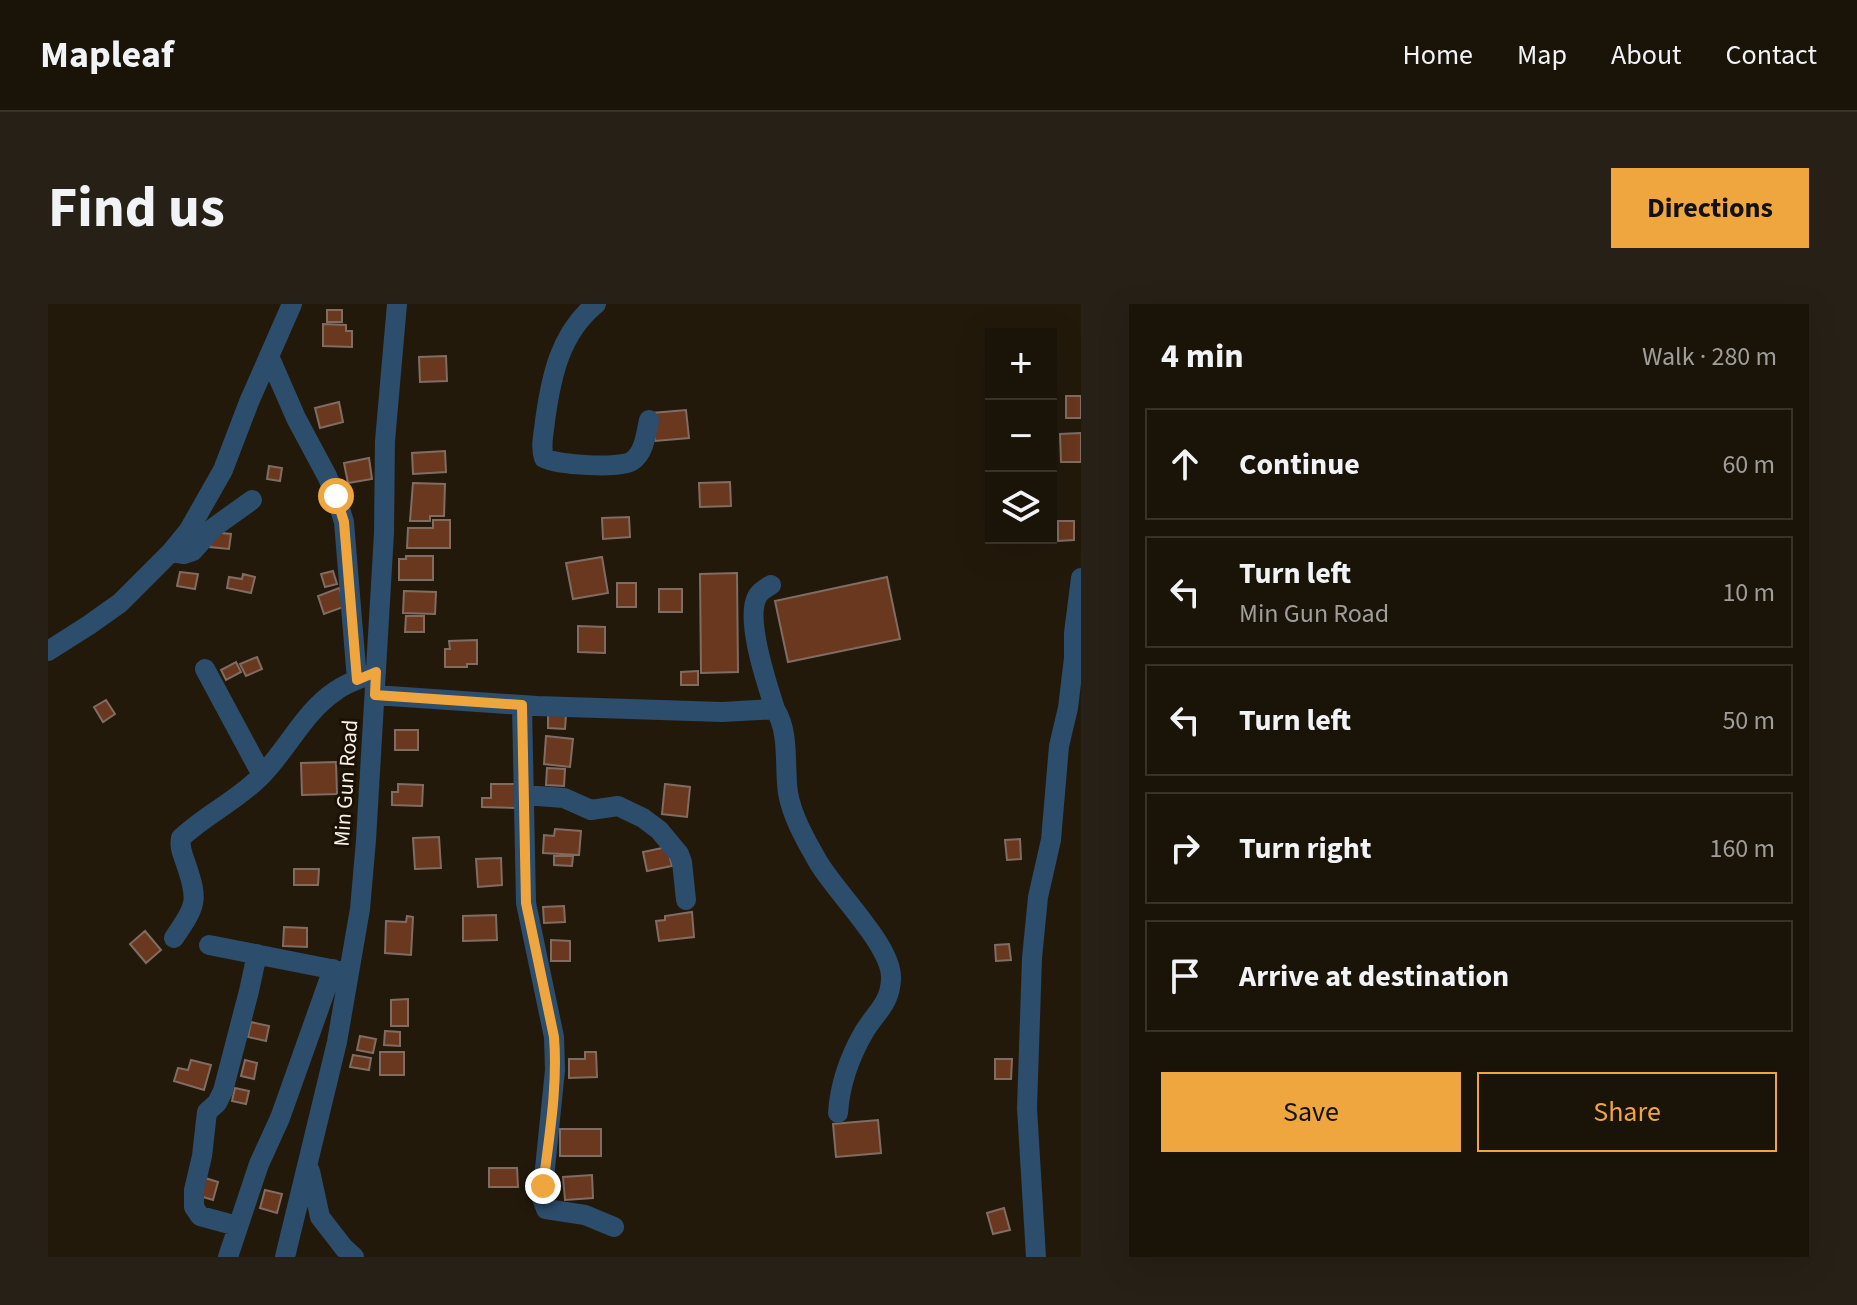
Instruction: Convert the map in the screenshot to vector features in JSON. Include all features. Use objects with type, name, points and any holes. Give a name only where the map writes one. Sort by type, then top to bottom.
[{"type":"street","points":[[48,651],[120,603],[189,530],[223,470],[292,304]]},
{"type":"street","name":"Min Gun Road","points":[[285,1257],[337,1042],[341,971],[360,909],[375,695],[366,676],[384,533],[385,441],[397,304]]},
{"type":"street","points":[[596,304],[584,314],[568,336],[551,380],[542,446],[544,458],[548,461],[600,465],[630,463],[641,450],[649,420]]},
{"type":"street","points":[[174,938],[195,900],[180,846],[181,838],[262,775],[326,697],[366,676],[344,522],[327,476],[296,418],[269,356]]},
{"type":"street","points":[[171,552],[184,554],[193,551],[213,528],[252,500]]},
{"type":"street","points":[[1036,1257],[1027,1108],[1032,958],[1038,897],[1051,840],[1059,746],[1068,708],[1081,578]]},
{"type":"street","points":[[771,585],[755,601],[757,648],[775,709],[783,722],[788,796],[818,863],[883,951],[892,973],[884,1006],[865,1031],[842,1078],[838,1113]]},
{"type":"street","points":[[205,669],[262,775]]},
{"type":"street","points":[[375,695],[522,705],[722,712],[775,709]]},
{"type":"street","points":[[522,705],[527,916],[551,1018],[555,1049],[543,1204],[546,1209],[585,1215],[614,1227]]},
{"type":"street","points":[[524,795],[564,798],[591,810],[618,806],[643,818],[659,830],[679,854],[686,900]]},
{"type":"street","points":[[209,945],[341,971],[259,1164],[228,1257]]},
{"type":"street","points":[[237,1226],[200,1216],[194,1207],[194,1190],[204,1146],[207,1112],[217,1103],[223,1091],[257,954]]},
{"type":"street","points":[[308,1163],[320,1217],[354,1257]]},
{"type":"building","points":[[327,310],[342,310],[342,322],[327,322]]},
{"type":"building","points":[[323,324],[346,325],[346,331],[352,331],[352,347],[323,346]]},
{"type":"building","points":[[446,356],[447,381],[420,382],[419,357]]},
{"type":"building","points":[[1066,396],[1081,396],[1081,418],[1066,418]]},
{"type":"building","points":[[339,402],[343,422],[320,428],[315,408]]},
{"type":"building","points":[[686,410],[689,438],[655,441],[652,413]]},
{"type":"building","points":[[1081,433],[1081,462],[1061,462],[1060,434]]},
{"type":"building","points":[[445,451],[446,472],[413,474],[412,453]]},
{"type":"building","points":[[369,458],[372,479],[348,483],[344,463]]},
{"type":"building","points":[[269,466],[282,468],[280,481],[267,479]]},
{"type":"building","points":[[730,482],[731,506],[700,507],[699,483]]},
{"type":"building","points":[[413,483],[445,484],[444,516],[430,516],[430,521],[410,521]]},
{"type":"building","points":[[629,517],[630,537],[603,539],[602,518]]},
{"type":"building","points":[[433,520],[450,520],[450,548],[407,548],[408,528],[433,528]]},
{"type":"building","points":[[1058,521],[1074,521],[1074,540],[1058,541]]},
{"type":"building","points":[[212,532],[231,534],[229,549],[210,547]]},
{"type":"building","points":[[406,556],[433,556],[433,580],[399,580],[399,559],[406,559]]},
{"type":"building","points":[[602,557],[608,593],[573,599],[566,563]]},
{"type":"building","points":[[333,571],[337,584],[325,587],[321,574]]},
{"type":"building","points":[[180,572],[198,574],[195,589],[177,586]]},
{"type":"building","points":[[737,573],[738,672],[701,673],[700,574]]},
{"type":"building","points":[[243,574],[255,577],[251,593],[227,588],[229,577],[242,579]]},
{"type":"building","points":[[887,577],[900,639],[788,662],[775,601]]},
{"type":"building","points":[[617,583],[636,583],[636,607],[617,607]]},
{"type":"building","points":[[339,588],[346,606],[324,614],[318,596]]},
{"type":"building","points":[[659,589],[682,589],[682,612],[659,612]]},
{"type":"building","points":[[404,591],[436,592],[435,614],[403,613]]},
{"type":"building","points":[[406,616],[424,616],[424,632],[405,632]]},
{"type":"building","points":[[578,626],[605,627],[605,653],[578,652]]},
{"type":"building","points":[[477,640],[477,664],[445,667],[445,649],[450,649],[449,641]]},
{"type":"building","points":[[257,657],[262,669],[246,676],[240,664]]},
{"type":"building","points":[[236,662],[241,672],[226,680],[221,670]]},
{"type":"building","points":[[698,671],[698,685],[681,685],[681,672]]},
{"type":"building","points":[[106,700],[115,714],[103,722],[94,707]]},
{"type":"building","points":[[548,714],[566,715],[565,729],[548,728]]},
{"type":"building","points":[[395,730],[418,730],[418,750],[395,750]]},
{"type":"building","points":[[546,736],[573,739],[570,767],[544,764]]},
{"type":"building","points":[[336,762],[337,794],[302,795],[301,763]]},
{"type":"building","points":[[547,768],[565,769],[564,786],[546,785]]},
{"type":"building","points":[[398,784],[423,785],[422,806],[392,805],[392,792],[398,792]]},
{"type":"building","points":[[491,784],[515,784],[515,808],[482,807],[482,798],[491,798]]},
{"type":"building","points":[[665,784],[690,787],[687,817],[662,814]]},
{"type":"building","points":[[555,829],[581,831],[579,855],[543,853],[544,835],[554,836]]},
{"type":"building","points":[[439,837],[441,868],[415,869],[413,838]]},
{"type":"building","points":[[1020,839],[1021,859],[1007,860],[1005,840]]},
{"type":"building","points":[[667,847],[672,866],[647,871],[643,852]]},
{"type":"building","points":[[554,856],[573,856],[572,866],[554,865]]},
{"type":"building","points":[[501,858],[502,885],[478,887],[476,859]]},
{"type":"building","points":[[294,869],[319,869],[318,885],[294,885]]},
{"type":"building","points":[[564,906],[565,922],[544,923],[543,907]]},
{"type":"building","points":[[692,912],[694,937],[659,941],[656,921],[665,920],[665,916]]},
{"type":"building","points":[[496,915],[497,940],[463,941],[463,916]]},
{"type":"building","points":[[407,916],[413,917],[411,955],[385,953],[386,921],[406,922]]},
{"type":"building","points":[[284,927],[307,928],[307,947],[283,946]]},
{"type":"building","points":[[145,931],[161,950],[146,963],[130,944]]},
{"type":"building","points":[[551,940],[570,941],[570,961],[551,961]]},
{"type":"building","points":[[1009,944],[1011,960],[996,961],[995,945]]},
{"type":"building","points":[[408,999],[408,1026],[391,1026],[391,1000]]},
{"type":"building","points":[[251,1022],[269,1026],[266,1041],[248,1037]]},
{"type":"building","points":[[385,1031],[400,1032],[400,1046],[384,1045]]},
{"type":"building","points":[[360,1036],[376,1039],[373,1053],[357,1050]]},
{"type":"building","points":[[380,1052],[404,1052],[404,1075],[380,1075]]},
{"type":"building","points":[[585,1052],[596,1052],[597,1077],[569,1078],[569,1059],[585,1059]]},
{"type":"building","points":[[353,1055],[371,1058],[369,1070],[350,1067]]},
{"type":"building","points":[[995,1059],[1012,1059],[1011,1079],[995,1079]]},
{"type":"building","points":[[191,1060],[211,1065],[204,1090],[174,1081],[178,1068],[188,1070]]},
{"type":"building","points":[[245,1060],[257,1063],[254,1079],[241,1076]]},
{"type":"building","points":[[235,1088],[249,1091],[246,1104],[232,1101]]},
{"type":"building","points":[[878,1120],[881,1153],[836,1157],[833,1124]]},
{"type":"building","points":[[560,1129],[601,1129],[601,1156],[560,1156]]},
{"type":"building","points":[[489,1168],[517,1168],[518,1187],[489,1187]]},
{"type":"building","points":[[592,1175],[593,1198],[565,1200],[563,1177]]},
{"type":"building","points":[[205,1178],[218,1182],[213,1200],[200,1196]]},
{"type":"building","points":[[265,1190],[282,1194],[277,1213],[260,1208]]},
{"type":"building","points":[[1004,1208],[1010,1230],[993,1234],[987,1213]]},
{"type":"route","points":[[336,496],[344,522],[357,680],[376,672],[375,695],[522,705],[527,916],[555,1049],[543,1186]]}]
